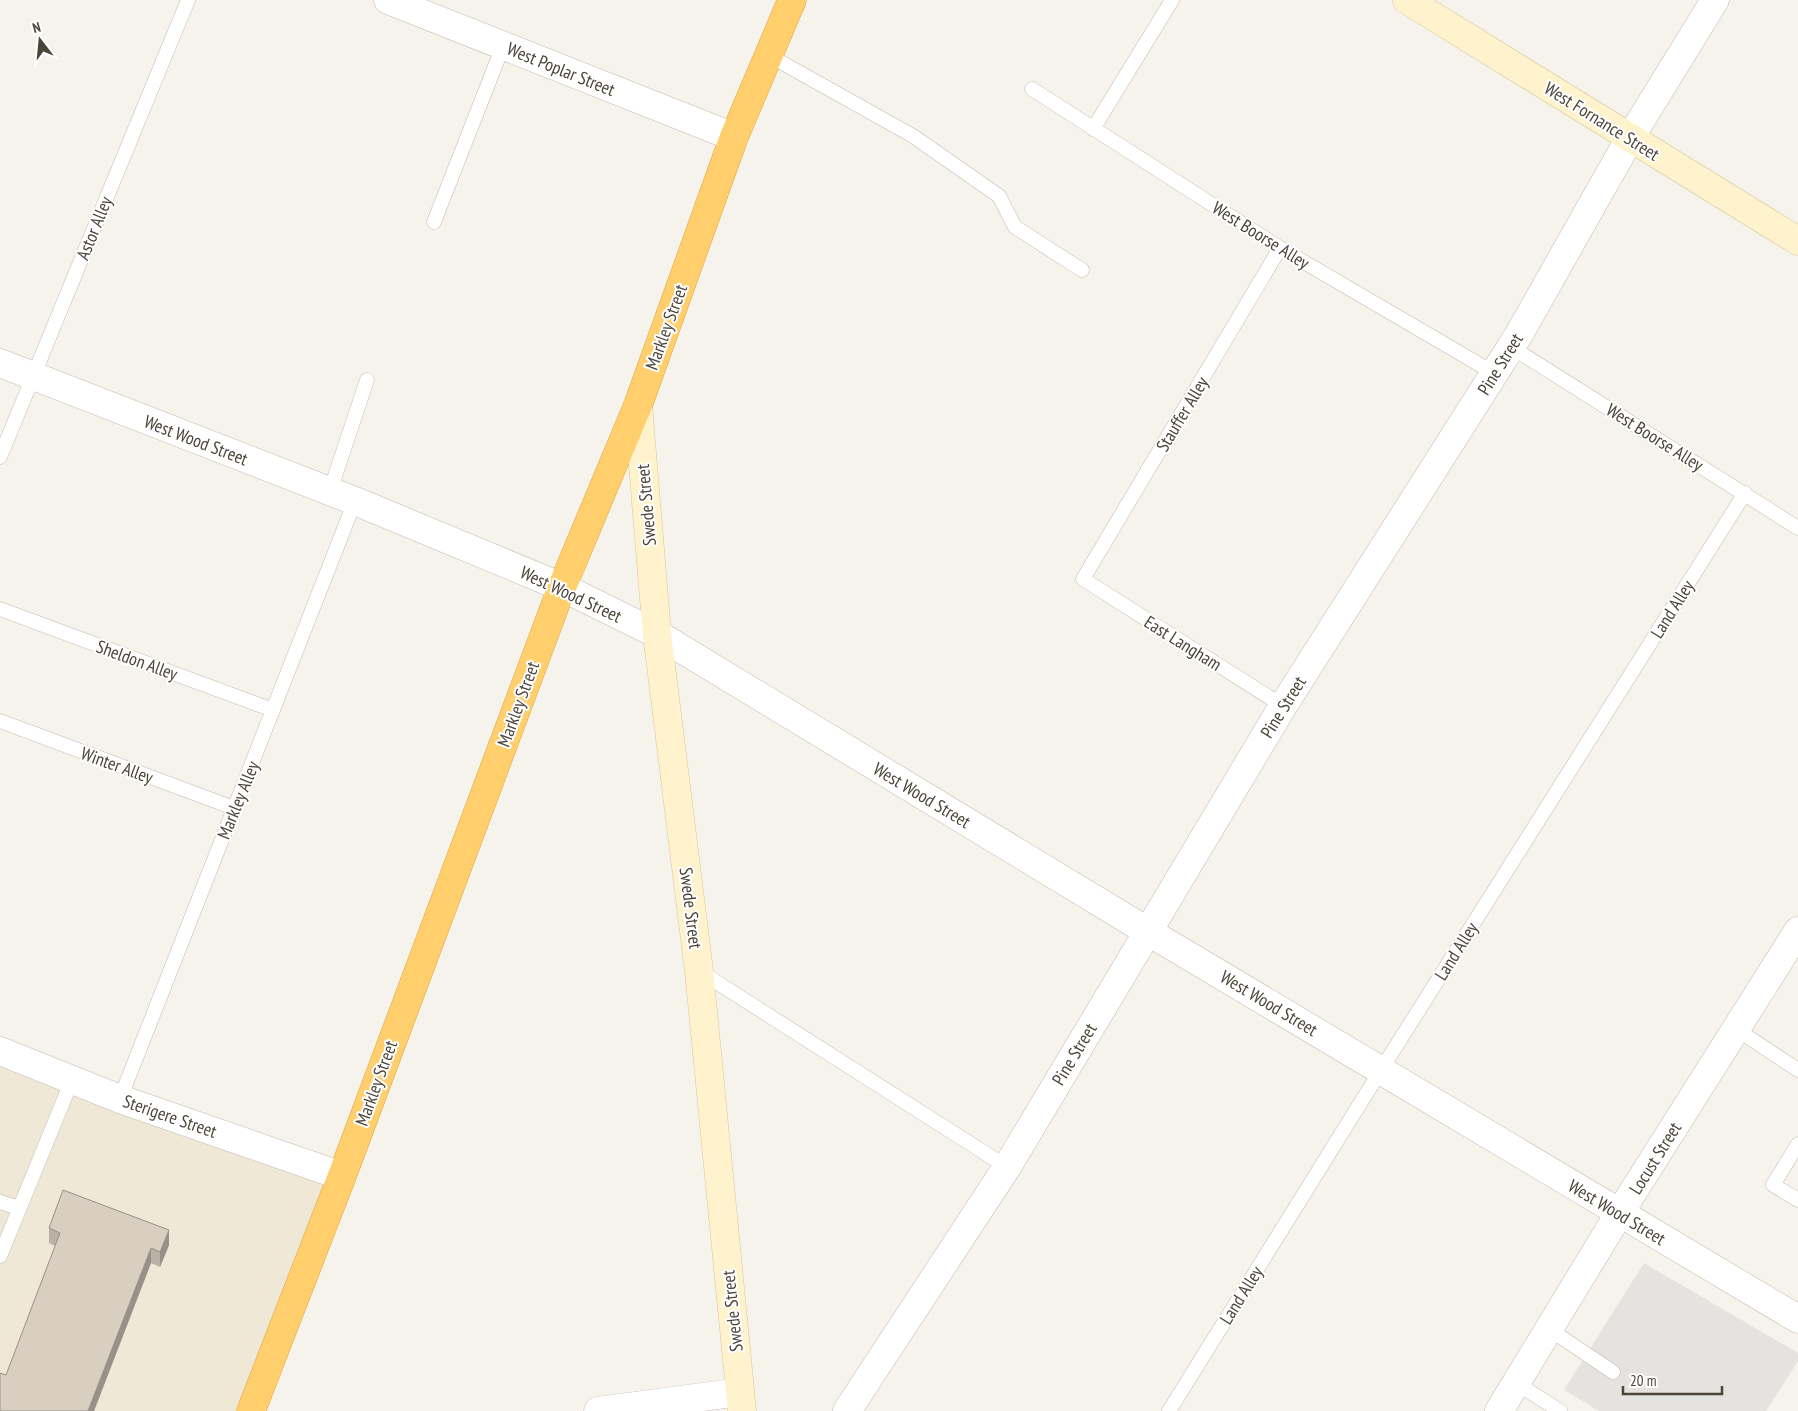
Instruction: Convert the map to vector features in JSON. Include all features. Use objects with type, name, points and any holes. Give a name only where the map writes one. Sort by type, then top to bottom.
[{"type":"highway","name":"Markley Street","points":[[251,1411],[342,1176],[562,587],[638,405],[734,137],[770,56],[792,0]]},
{"type":"street","name":"West Poplar Street","points":[[388,0],[734,137]]},
{"type":"street","name":"West Fornance Street","points":[[1407,0],[1798,241]]},
{"type":"street","name":"Pine Street","points":[[847,1411],[1007,1168],[1283,706],[1511,347],[1630,138],[1715,0]]},
{"type":"street","name":"West Wood Street","points":[[0,363],[342,496],[562,587],[657,634],[1147,931],[1798,1319]]},
{"type":"street","name":"Swede Street","points":[[638,405],[657,634],[699,971],[741,1402]]},
{"type":"street","name":"Locust Street","points":[[1498,1411],[1798,931]]},
{"type":"street","name":"Sterigere Street","points":[[0,1050],[120,1099],[342,1176]]},
{"type":"street","points":[[598,1411],[741,1402]]},
{"type":"lane","name":"Astor Alley","points":[[0,457],[188,0]]},
{"type":"lane","points":[[1093,129],[1172,0]]},
{"type":"lane","points":[[434,222],[503,46]]},
{"type":"lane","points":[[770,56],[914,136],[999,196],[1015,228],[1082,270]]},
{"type":"lane","name":"West Boorse Alley","points":[[1032,89],[1280,248],[1494,373]]},
{"type":"lane","name":"Stauffer Alley","points":[[1083,579],[1280,248]]},
{"type":"lane","name":"West Boorse Alley","points":[[1511,347],[1798,528]]},
{"type":"lane","name":"Markley Alley","points":[[120,1099],[273,710],[342,496],[367,380]]},
{"type":"lane","name":"Land Alley","points":[[1169,1411],[1381,1070],[1745,493]]},
{"type":"lane","name":"East Langham","points":[[1083,579],[1283,706]]},
{"type":"lane","name":"Sheldon Alley","points":[[0,609],[273,710]]},
{"type":"lane","name":"Winter Alley","points":[[0,721],[234,808]]},
{"type":"lane","points":[[699,971],[1007,1168]]},
{"type":"lane","points":[[1736,1029],[1798,1070]]},
{"type":"lane","points":[[0,1256],[72,1080]]},
{"type":"lane","points":[[1798,1144],[1774,1185],[1798,1200]]},
{"type":"lane","points":[[0,1202],[19,1208]]},
{"type":"lane","points":[[1548,1329],[1613,1372]]},
{"type":"lane","points":[[1516,1383],[1560,1411]]},
{"type":"shaded area","points":[[0,1051],[342,1176],[251,1411],[0,1411]]},
{"type":"shaded area","points":[[1644,1263],[1798,1353],[1798,1361],[1766,1411],[1599,1411],[1564,1390]]},
{"type":"building","points":[[63,1190],[169,1230],[160,1252],[151,1248],[88,1411],[0,1411],[0,1373],[6,1375],[60,1233],[49,1228]]}]
